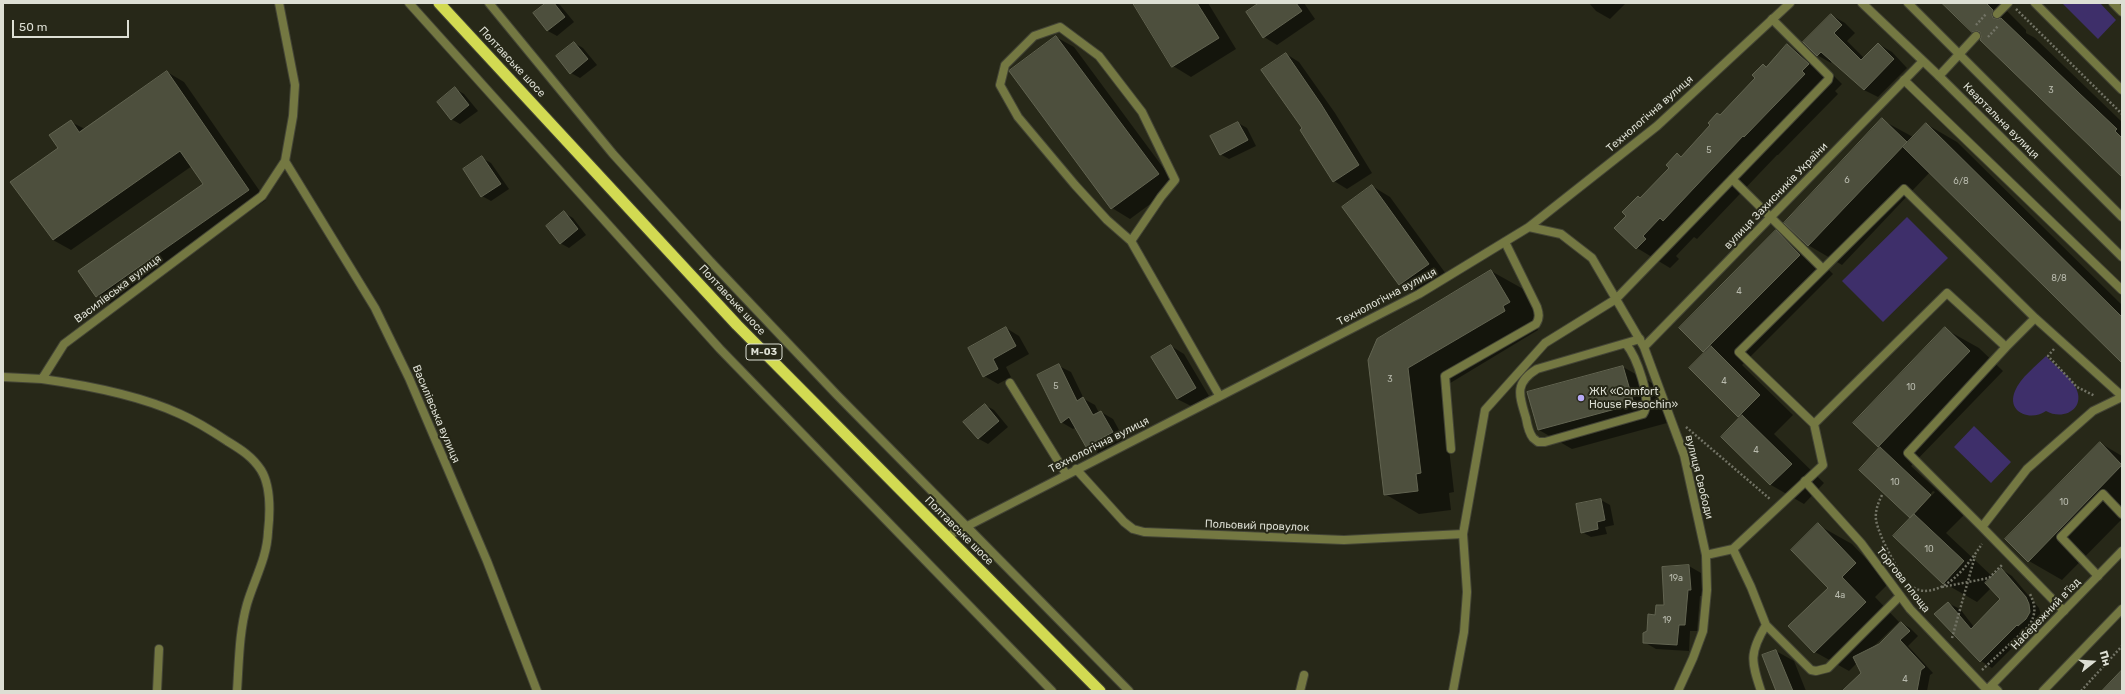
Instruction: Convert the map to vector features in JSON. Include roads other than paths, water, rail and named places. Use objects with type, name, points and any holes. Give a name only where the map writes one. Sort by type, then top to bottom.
[{"type":"highway","name":"Полтавське шосе","points":[[439,3],[737,325],[1100,691]]},
{"type":"street","name":"Василівська вулиця","points":[[42,379],[64,344],[262,196],[285,161],[293,116],[295,85],[279,3]]},
{"type":"street","points":[[409,3],[720,349],[1052,691]]},
{"type":"street","points":[[489,3],[614,154],[710,261],[837,395],[967,525],[1129,691]]},
{"type":"street","name":"Технологічна вулиця","points":[[946,537],[1219,395],[1419,294],[1530,227],[1656,126],[1790,3]]},
{"type":"street","name":"Квартальна вулиця","points":[[1862,3],[1939,76],[2122,257]]},
{"type":"street","points":[[1908,3],[2122,217]]},
{"type":"street","points":[[1994,11],[2008,3]]},
{"type":"street","points":[[2035,3],[2122,90]]},
{"type":"street","points":[[2113,3],[2122,12]]},
{"type":"street","points":[[1453,691],[1464,632],[1468,592],[1463,534],[1485,410],[1545,343],[1616,299],[1828,80],[1829,76],[1772,19]]},
{"type":"street","points":[[1131,241],[1161,197],[1175,180],[1142,112],[1099,56],[1060,27],[1034,36],[1005,65],[1000,85],[1018,117],[1070,179],[1108,220],[1131,241],[1219,395]]},
{"type":"street","points":[[1939,76],[1960,54],[1974,33]]},
{"type":"street","name":"вулиця Захисників України","points":[[1642,343],[1772,217],[1923,61]]},
{"type":"street","points":[[1904,80],[2122,290]]},
{"type":"street","name":"Василівська вулиця","points":[[285,161],[371,302],[409,378],[487,561],[537,691]]},
{"type":"street","points":[[1732,179],[1823,269]]},
{"type":"street","points":[[1706,555],[1733,549],[1823,464],[1814,424],[1739,352],[1904,188],[2035,318],[2122,397],[2093,411],[2027,469],[1982,527]]},
{"type":"street","name":"вулиця Свободи","points":[[1530,227],[1561,234],[1592,258],[1642,343],[1684,455],[1706,555],[1707,590],[1703,631],[1678,691]]},
{"type":"street","points":[[1451,449],[1445,376],[1536,324],[1538,321],[1539,315],[1537,307],[1505,242]]},
{"type":"street","points":[[1814,424],[1947,293],[2006,347]]},
{"type":"street","points":[[2035,318],[2006,347],[1908,453],[2064,611]]},
{"type":"street","points":[[1626,344],[1635,357],[1648,401],[1644,414],[1545,442],[1538,442],[1532,438],[1520,396],[1522,384],[1527,376],[1537,369],[1626,344],[1642,343]]},
{"type":"street","points":[[3,377],[42,379],[70,383],[139,400],[179,413],[209,429],[252,457],[262,471],[268,490],[268,533],[262,568],[247,604],[243,624],[237,691]]},
{"type":"street","points":[[1010,383],[1066,474]]},
{"type":"street","name":"Польовий провулок","points":[[1076,469],[1124,522],[1133,529],[1144,532],[1344,540],[1463,534]]},
{"type":"street","name":"Торгова площа","points":[[1805,481],[1861,543],[1910,609],[1991,689]]},
{"type":"street","points":[[2098,576],[2061,537],[2103,494],[2122,514]]},
{"type":"street","points":[[1733,549],[1766,625],[1811,670],[1822,670],[1828,668],[1900,596]]},
{"type":"street","name":"Набережний в’їзд","points":[[1991,689],[2122,551]]},
{"type":"street","points":[[2043,691],[2122,609]]},
{"type":"street","points":[[1761,691],[1753,665],[1755,643],[1766,625]]},
{"type":"street","points":[[157,691],[159,649]]},
{"type":"street","points":[[1300,691],[1304,675]]},
{"type":"place","name":"ЖК «Comfort House Pesochin»","points":[[1581,398]]}]
